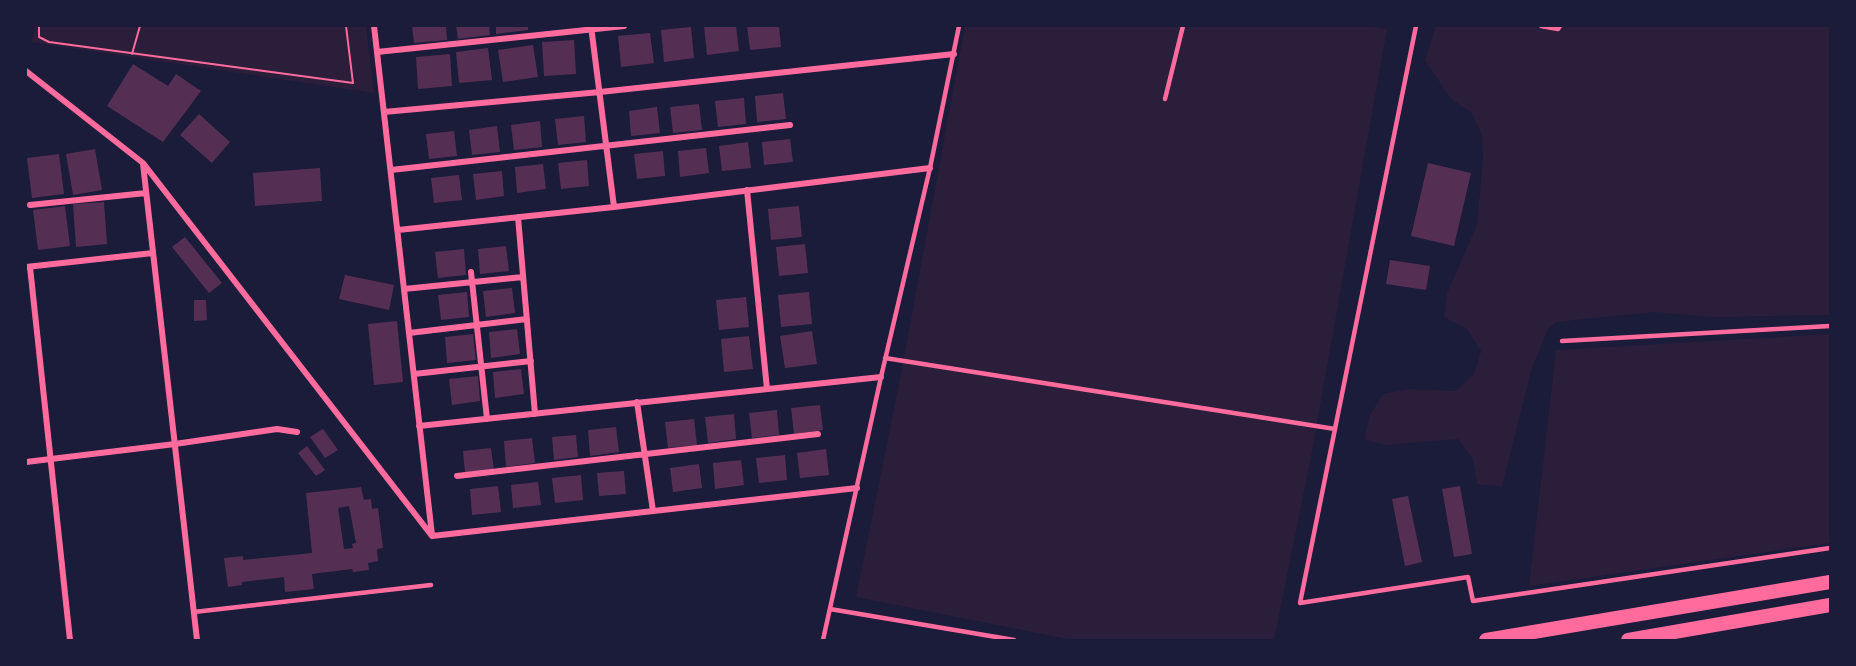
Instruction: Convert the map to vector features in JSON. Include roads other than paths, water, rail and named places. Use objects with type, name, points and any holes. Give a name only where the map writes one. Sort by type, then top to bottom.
[{"type":"main road","points":[[1486,640],[1830,584]]},
{"type":"main road","points":[[1628,640],[1695,635],[1830,605]]},
{"type":"street","points":[[374,26],[432,536]]},
{"type":"street","points":[[378,52],[624,26]]},
{"type":"street","points":[[591,28],[614,207]]},
{"type":"street","points":[[384,112],[600,92],[954,54]]},
{"type":"street","points":[[26,71],[143,163],[432,536]]},
{"type":"street","points":[[391,170],[790,124]]},
{"type":"street","points":[[143,163],[196,640]]},
{"type":"street","points":[[398,230],[614,207],[930,168]]},
{"type":"street","points":[[747,190],[767,389]]},
{"type":"street","points":[[30,206],[146,193]]},
{"type":"street","points":[[518,218],[535,414]]},
{"type":"street","points":[[69,640],[28,267],[153,253]]},
{"type":"street","points":[[471,272],[487,419]]},
{"type":"street","points":[[404,289],[523,277]]},
{"type":"street","points":[[409,333],[527,319]]},
{"type":"street","points":[[414,374],[531,362]]},
{"type":"street","points":[[420,426],[881,377]]},
{"type":"street","points":[[637,402],[653,511]]},
{"type":"street","points":[[26,462],[277,429],[297,432]]},
{"type":"street","points":[[457,476],[818,434]]},
{"type":"street","points":[[432,536],[857,488]]},
{"type":"lane","points":[[824,640],[885,358],[930,168],[959,26]]},
{"type":"lane","points":[[1165,99],[1183,26]]},
{"type":"lane","points":[[1416,26],[1300,603],[1468,577],[1473,601],[1830,548]]},
{"type":"lane","points":[[1541,26],[1558,29],[1560,26]]},
{"type":"lane","points":[[1562,340],[1830,326]]},
{"type":"lane","points":[[885,358],[1335,429]]},
{"type":"lane","points":[[194,612],[431,585]]},
{"type":"lane","points":[[830,609],[1014,640]]}]
